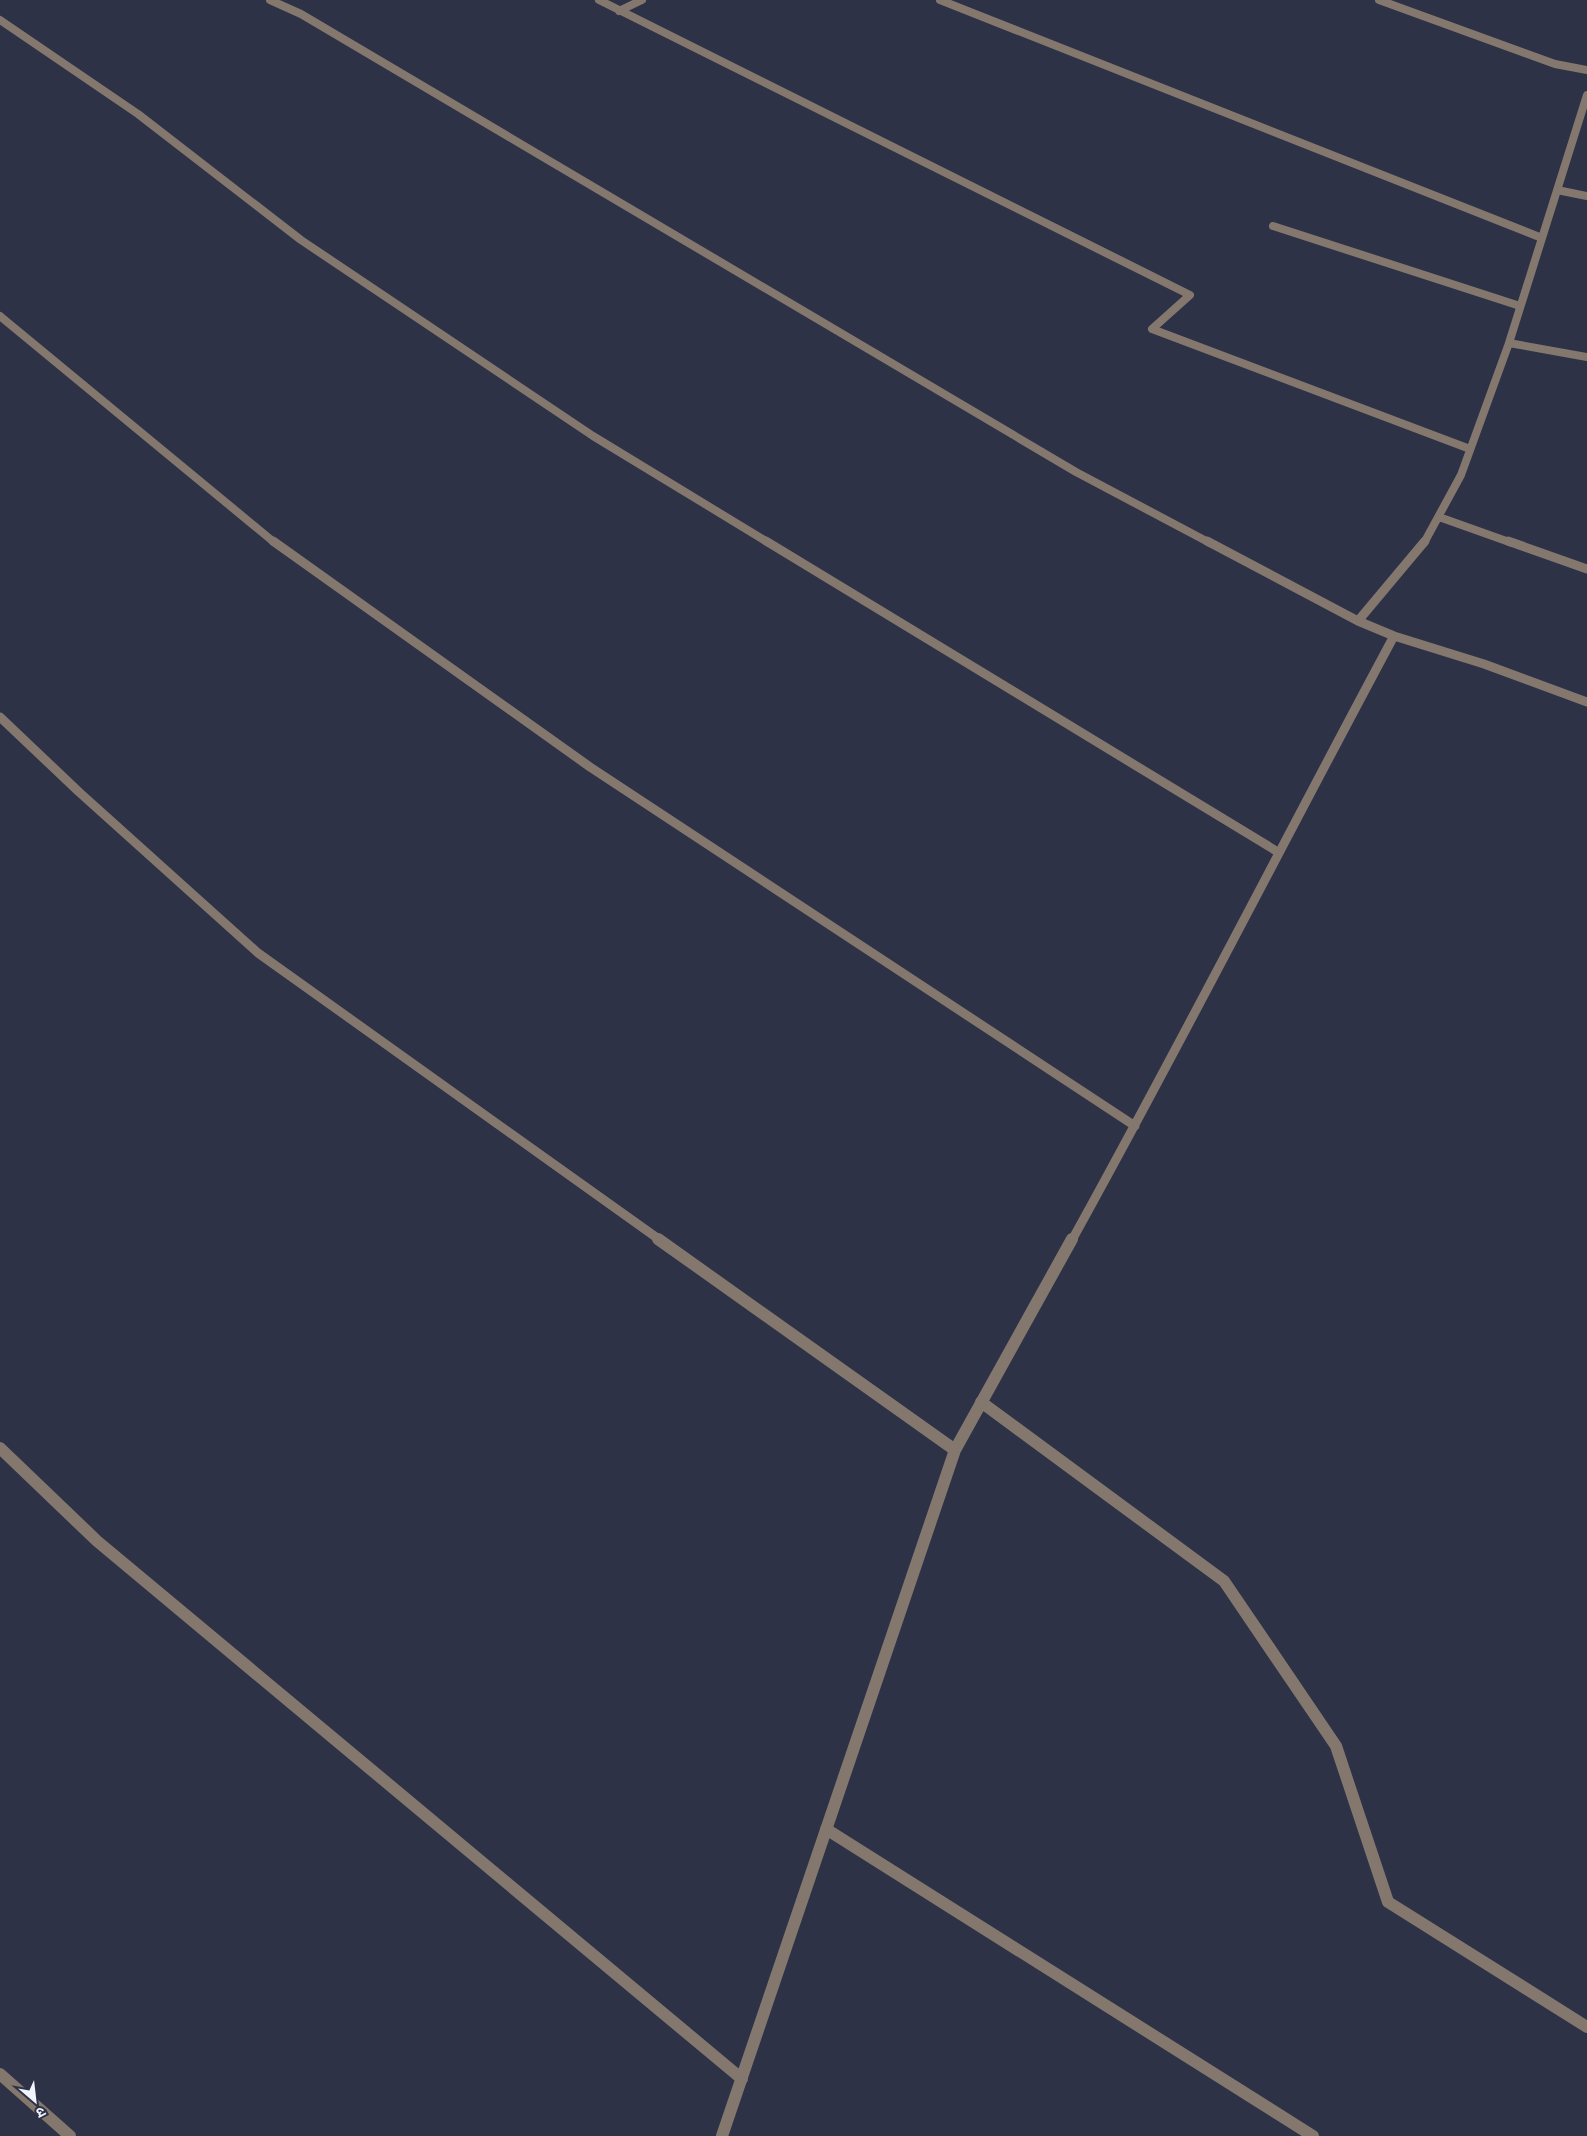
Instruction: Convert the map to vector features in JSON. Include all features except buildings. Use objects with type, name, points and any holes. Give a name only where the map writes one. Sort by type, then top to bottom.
[{"type":"street","points":[[270,0],[318,24],[1076,472],[1358,621],[1394,636],[1484,664],[1587,702]]},
{"type":"street","points":[[599,0],[1190,295],[1152,329],[1470,449]]},
{"type":"street","points":[[620,11],[642,0]]},
{"type":"street","points":[[940,0],[1542,238]]},
{"type":"street","points":[[1379,0],[1555,64],[1587,70]]},
{"type":"street","points":[[0,20],[138,114],[301,240],[593,436],[1278,852]]},
{"type":"street","points":[[1358,621],[1425,541],[1461,475],[1509,343],[1587,95]]},
{"type":"street","points":[[1557,190],[1587,196]]},
{"type":"street","points":[[1273,226],[1520,306]]},
{"type":"street","points":[[0,316],[267,537],[590,768],[1135,1126]]},
{"type":"street","points":[[1509,343],[1587,357]]},
{"type":"street","points":[[1439,517],[1587,569]]},
{"type":"street","points":[[722,2136],[955,1450],[1135,1126],[1278,852],[1394,636]]},
{"type":"street","points":[[0,717],[79,792],[258,953],[955,1450]]},
{"type":"street","points":[[981,1402],[1224,1581],[1336,1746],[1388,1902],[1587,2027]]},
{"type":"street","points":[[0,1448],[97,1541],[742,2079]]},
{"type":"street","points":[[826,1829],[1313,2136]]},
{"type":"street","points":[[0,2074],[70,2136]]}]
